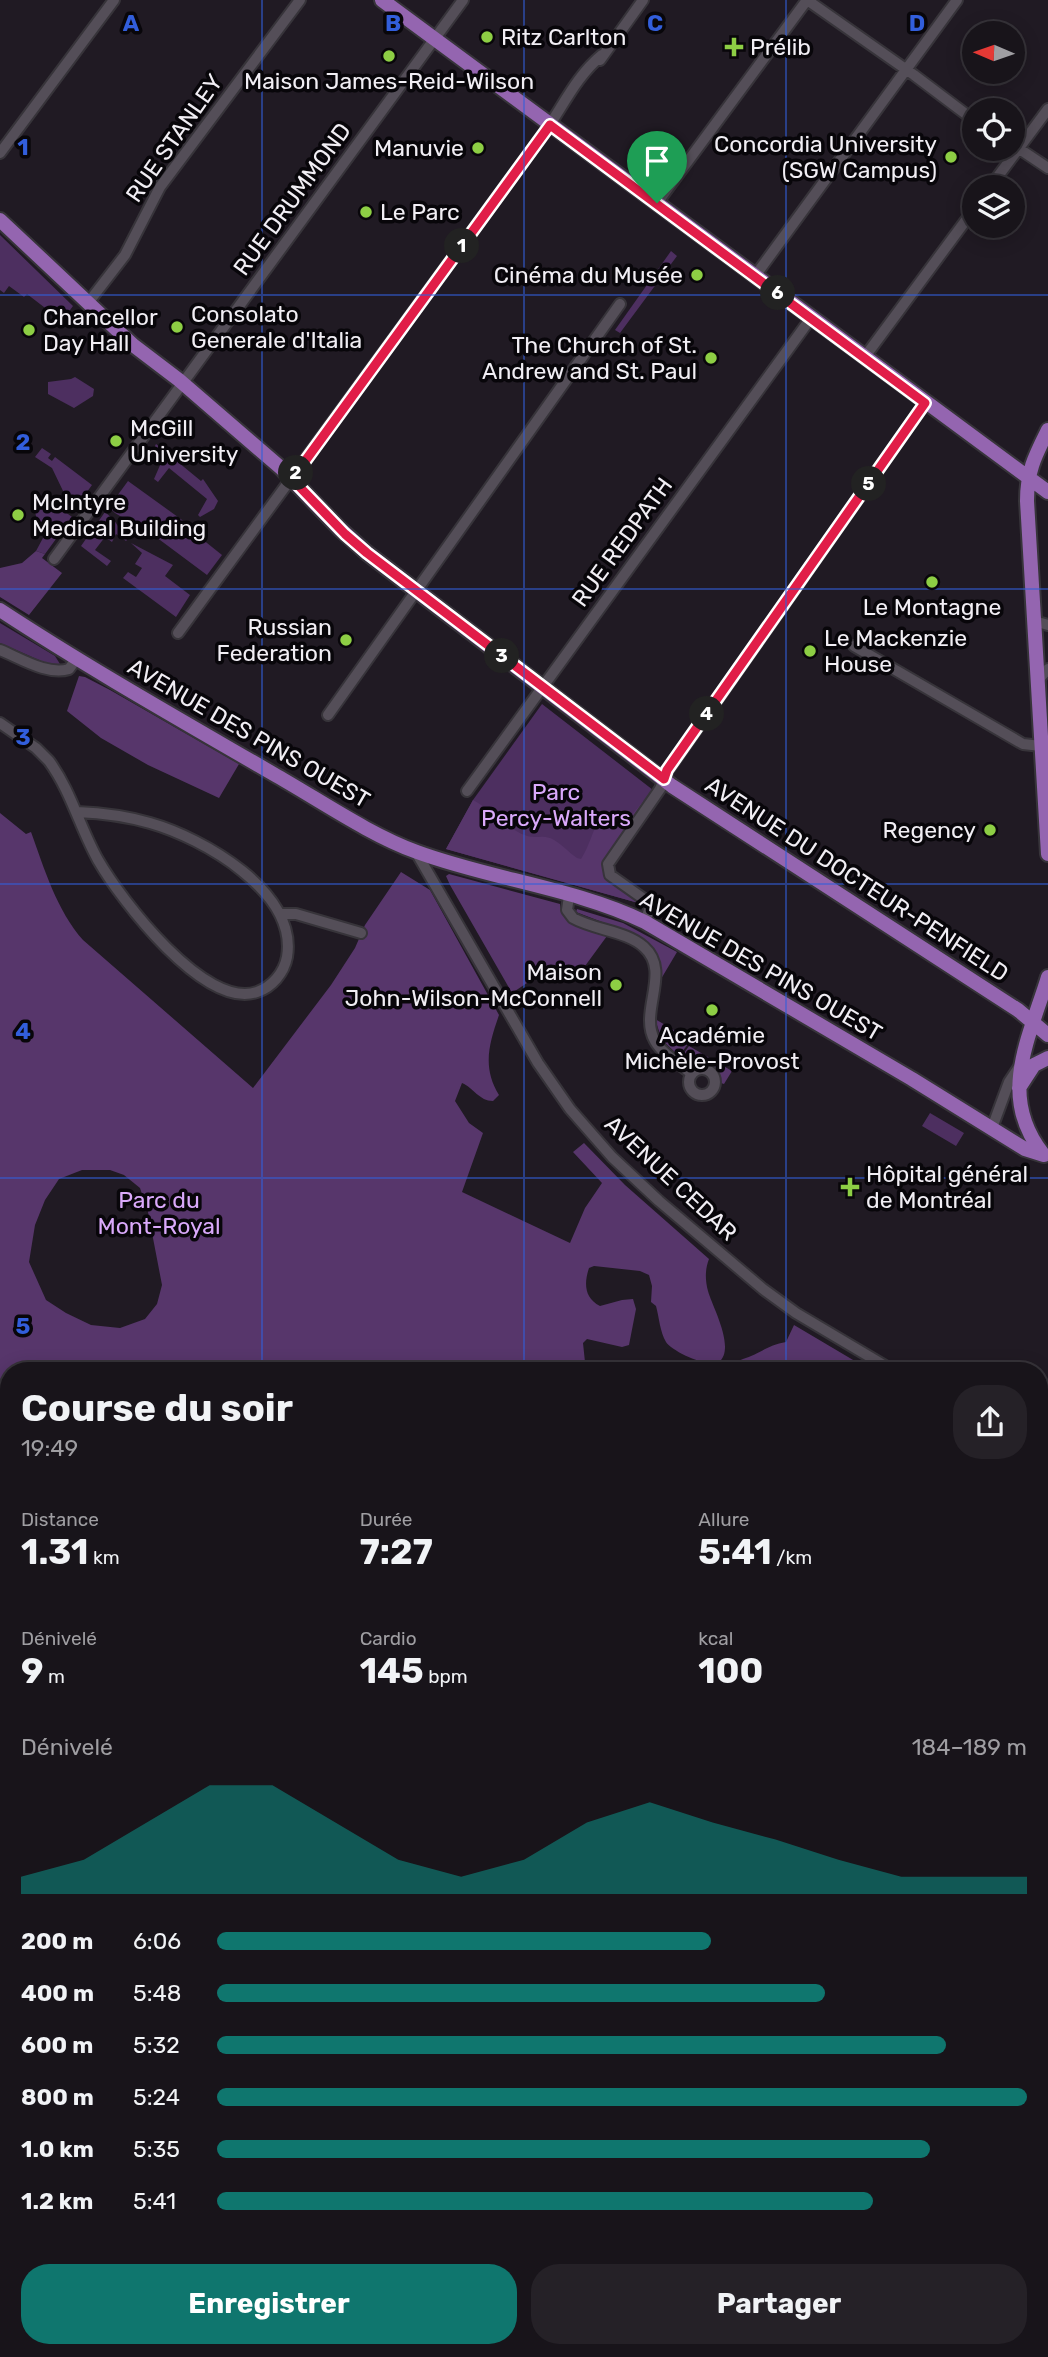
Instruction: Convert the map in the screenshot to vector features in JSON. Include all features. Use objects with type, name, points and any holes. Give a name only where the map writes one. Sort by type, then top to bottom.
[{"type":"main road","points":[[382,0],[1048,492]]},
{"type":"main road","name":"AVENUE DU DOCTEUR-PENFIELD","points":[[0,220],[133,345],[183,384],[292,479],[350,539],[417,592],[664,779],[1033,1021],[1048,1035]]},
{"type":"main road","points":[[1048,430],[1033,460],[1028,478],[1027,504],[1041,623],[1037,681],[1048,854]]},
{"type":"main road","name":"AVENUE DES PINS OUEST","points":[[0,610],[139,697],[333,809],[416,852],[569,896],[645,922],[1026,1149],[1046,1157]]},
{"type":"main road","points":[[1046,1157],[1026,1127],[1018,1089],[1021,1064],[1048,977]]},
{"type":"main road","points":[[1018,1089],[1034,1065],[1048,1058]]},
{"type":"street","points":[[0,153],[114,0]]},
{"type":"street","name":"RUE STANLEY","points":[[88,303],[125,255],[160,187],[300,0]]},
{"type":"street","name":"RUE DRUMMOND","points":[[54,559],[463,0]]},
{"type":"street","name":"RUE DRUMMOND","points":[[435,40],[449,28],[470,0]]},
{"type":"street","points":[[177,633],[550,125],[564,113],[597,69],[602,55],[643,0]]},
{"type":"street","points":[[657,203],[807,0],[962,111]]},
{"type":"street","points":[[755,276],[957,0]]},
{"type":"street","points":[[1025,136],[1048,109]]},
{"type":"street","points":[[1025,153],[1048,167]]},
{"type":"street","points":[[864,358],[962,226]]},
{"type":"street","points":[[328,715],[620,304]]},
{"type":"street","name":"RUE REDPATH","points":[[467,791],[811,318]]},
{"type":"street","points":[[645,922],[651,904],[610,875],[607,866],[660,789],[667,770],[925,403]]},
{"type":"street","points":[[854,646],[1023,744],[1041,746]]},
{"type":"street","points":[[0,650],[58,671],[69,669],[77,658]]},
{"type":"street","points":[[1037,681],[1048,669]]},
{"type":"street","points":[[0,723],[43,754],[77,812],[100,863],[142,922],[190,968],[216,986],[232,993],[248,994],[263,989],[276,979],[283,969],[287,954],[285,929],[280,914],[269,897],[243,873],[193,840],[143,821],[115,815],[77,812]]},
{"type":"street","name":"AVENUE CEDAR","points":[[416,852],[538,1063],[566,1104],[611,1157],[659,1201],[772,1295],[796,1313],[879,1362]]},
{"type":"street","points":[[438,887],[441,872],[449,862]]},
{"type":"street","points":[[569,896],[567,910],[573,918],[634,940],[648,951],[656,979],[649,1018],[653,1037],[662,1050],[692,1074]]},
{"type":"street","points":[[280,914],[296,914],[362,933]]},
{"type":"street","points":[[992,1128],[1009,1082],[1021,1064]]},
{"type":"green space","points":[[0,235],[73,306],[62,321],[27,294],[24,297],[9,286],[4,293],[0,290]]},
{"type":"green space","points":[[671,251],[677,256],[620,333],[615,330]]},
{"type":"green space","points":[[75,377],[94,389],[93,396],[74,408],[48,394],[48,382]]},
{"type":"green space","points":[[156,444],[201,481],[203,479],[218,501],[214,509],[200,517],[198,515],[207,499],[169,468],[158,482],[154,479],[161,463]]},
{"type":"green space","points":[[42,448],[51,454],[48,458],[52,461],[55,457],[92,485],[79,503],[64,493],[52,468],[35,457]]},
{"type":"green space","points":[[128,481],[189,525],[222,555],[207,575],[109,507]]},
{"type":"green space","points":[[41,503],[56,505],[72,517],[45,554],[36,551],[43,538],[44,529],[38,527],[35,511]]},
{"type":"green space","points":[[105,512],[114,520],[127,540],[116,534],[112,542],[105,537],[95,550],[111,561],[107,566],[81,546]]},
{"type":"green space","points":[[131,543],[173,565],[165,576],[190,595],[176,617],[123,578],[128,572],[136,577],[142,568],[135,564],[142,553]]},
{"type":"green space","points":[[36,551],[45,554],[42,558],[62,573],[29,615],[0,597],[0,568],[22,563]]},
{"type":"green space","points":[[0,623],[55,656],[60,664],[48,664],[0,643]]},
{"type":"green space","points":[[79,676],[110,690],[239,764],[219,798],[148,765],[101,738],[67,711]]},
{"type":"green space","name":"Parc Percy-Walters","points":[[542,704],[653,790],[602,866],[606,878],[642,904],[446,849],[473,800]]},
{"type":"green space","points":[[473,800],[518,832],[550,838],[581,859],[600,817],[615,821],[625,820],[645,802],[603,862],[605,876],[642,904],[446,849]]},
{"type":"green space","name":"Parc du Mont-Royal","points":[[0,813],[26,834],[31,832],[59,903],[83,940],[253,1088],[331,985],[355,948],[365,925],[401,872],[430,890],[499,1015],[492,1036],[489,1065],[490,1075],[499,1095],[493,1101],[488,1100],[462,1083],[455,1101],[469,1123],[483,1133],[462,1192],[570,1243],[585,1208],[602,1183],[573,1152],[584,1143],[625,1185],[709,1259],[706,1283],[725,1347],[724,1356],[719,1362],[691,1358],[669,1346],[662,1334],[656,1306],[651,1302],[652,1286],[649,1275],[640,1271],[594,1266],[589,1268],[587,1290],[595,1303],[600,1306],[633,1299],[636,1309],[629,1345],[622,1347],[587,1339],[583,1343],[585,1362],[0,1362]],"holes":[[[82,1170],[110,1170],[124,1175],[140,1188],[148,1212],[162,1285],[157,1304],[145,1319],[120,1328],[91,1325],[46,1300],[29,1262],[35,1225],[45,1200],[59,1179]]]},
{"type":"green space","points":[[449,874],[560,904],[571,922],[607,936],[577,977],[554,965],[512,993],[450,885],[446,876]]},
{"type":"green space","points":[[577,909],[623,923],[677,952],[661,979],[657,955],[651,945],[641,937],[576,912]]},
{"type":"green space","points":[[655,1019],[691,1040],[679,1056],[662,1040]]},
{"type":"green space","points":[[689,1046],[732,1071],[724,1084],[712,1066],[681,1057]]},
{"type":"green space","points":[[930,1113],[964,1133],[956,1146],[922,1126]]},
{"type":"green space","points":[[794,1325],[856,1362],[731,1362],[786,1342]]},
{"type":"place","name":"Ritz Carlton","points":[[487,37]]},
{"type":"place","name":"Prélib","points":[[734,47]]},
{"type":"place","name":"Maison James-Reid-Wilson","points":[[389,56]]},
{"type":"place","name":"Manuvie","points":[[478,148]]},
{"type":"place","name":"Concordia University (SGW Campus)","points":[[951,157]]},
{"type":"place","name":"Le Parc","points":[[366,212]]},
{"type":"place","name":"Cinéma du Musée","points":[[697,275]]},
{"type":"place","name":"Consolato Generale d'Italia","points":[[177,327]]},
{"type":"place","name":"Chancellor Day Hall","points":[[29,330]]},
{"type":"place","name":"The Church of St. Andrew and St. Paul","points":[[711,358]]},
{"type":"place","name":"McGill University","points":[[116,441]]},
{"type":"place","name":"McIntyre Medical Building","points":[[18,515]]},
{"type":"place","name":"Le Montagne","points":[[932,582]]},
{"type":"place","name":"Russian Federation","points":[[346,640]]},
{"type":"place","name":"Le Mackenzie House","points":[[810,651]]},
{"type":"place","name":"Regency","points":[[990,830]]},
{"type":"place","name":"Maison John-Wilson-McConnell","points":[[616,985]]},
{"type":"place","name":"Académie Michèle-Provost","points":[[712,1010]]},
{"type":"place","name":"Hôpital général de Montréal","points":[[850,1187]]},
{"type":"route","points":[[550,125],[657,203],[925,403],[667,770],[664,779],[367,553],[292,479],[550,125]]}]
